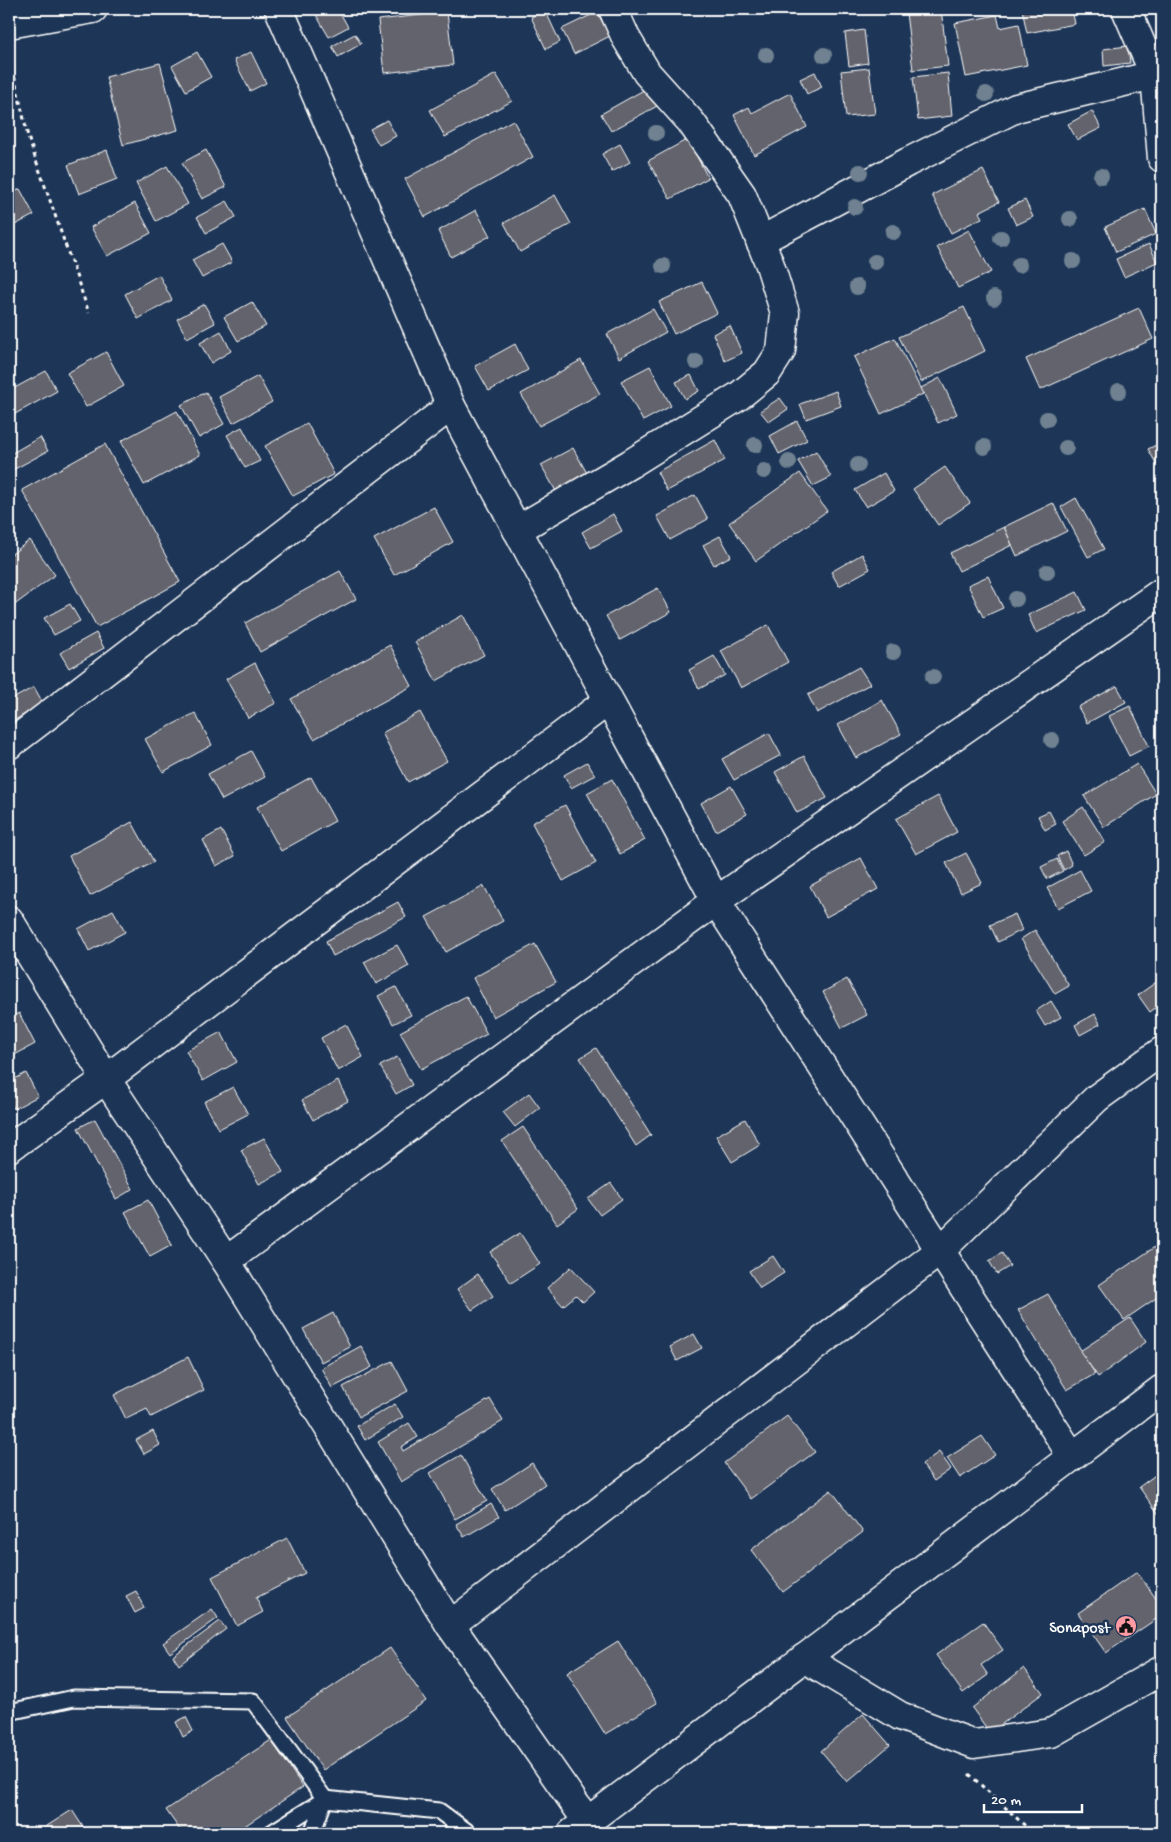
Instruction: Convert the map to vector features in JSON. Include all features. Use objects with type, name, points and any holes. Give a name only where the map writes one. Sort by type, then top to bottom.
[{"type":"street","points":[[9,24],[93,9]]},
{"type":"street","points":[[279,9],[450,406],[716,901],[1072,1456]]},
{"type":"street","points":[[517,530],[630,464],[722,407],[767,373],[781,351],[785,314],[742,195],[691,122],[647,73],[626,38],[613,9]]},
{"type":"street","points":[[1126,9],[1159,74],[1162,158]]},
{"type":"street","points":[[760,241],[908,162],[1016,108],[1159,74]]},
{"type":"street","points":[[9,745],[450,406]]},
{"type":"street","points":[[226,1261],[716,901],[1162,592]]},
{"type":"street","points":[[9,1148],[106,1079],[609,700]]},
{"type":"street","points":[[9,920],[106,1079],[226,1261],[450,1625],[585,1829],[804,1658],[1162,1388]]},
{"type":"street","points":[[450,1625],[941,1250],[1097,1098],[1162,1051]]},
{"type":"street","points":[[804,1658],[900,1716],[974,1744],[1052,1733],[1162,1670]]},
{"type":"lane","points":[[9,1712],[74,1698],[254,1701],[325,1799]]},
{"type":"lane","points":[[312,1833],[325,1799]]},
{"type":"lane","points":[[270,1833],[325,1799],[439,1811],[469,1833]]},
{"type":"path","points":[[9,50],[28,137],[89,313]]},
{"type":"path","points":[[961,1768],[1032,1833]]},
{"type":"building","points":[[322,9],[338,9],[348,27],[329,37],[315,13]]},
{"type":"building","points":[[941,9],[948,66],[913,70],[906,13]]},
{"type":"building","points":[[1022,9],[1072,9],[1075,24],[1027,33]]},
{"type":"building","points":[[545,10],[560,42],[546,49],[531,17]]},
{"type":"building","points":[[447,12],[453,65],[384,73],[378,20]]},
{"type":"building","points":[[597,12],[610,36],[574,54],[562,29]]},
{"type":"building","points":[[997,15],[1000,28],[1019,24],[1027,65],[966,77],[955,23]]},
{"type":"building","points":[[864,30],[868,63],[849,66],[845,33]]},
{"type":"building","points":[[355,34],[361,44],[338,57],[332,46]]},
{"type":"building","points":[[1128,46],[1130,63],[1104,66],[1103,49]]},
{"type":"building","points":[[197,52],[211,77],[186,91],[172,66]]},
{"type":"building","points":[[251,52],[266,83],[250,91],[234,60]]},
{"type":"building","points":[[160,63],[178,130],[123,145],[106,77]]},
{"type":"building","points":[[869,68],[875,114],[846,117],[841,71]]},
{"type":"building","points":[[815,72],[822,87],[807,94],[800,79]]},
{"type":"building","points":[[948,73],[952,116],[918,120],[913,77]]},
{"type":"building","points":[[496,74],[512,101],[445,137],[430,110]]},
{"type":"building","points":[[649,87],[659,105],[611,131],[601,114]]},
{"type":"building","points":[[790,93],[807,127],[754,155],[734,115],[749,107],[752,113]]},
{"type":"building","points":[[1092,111],[1101,128],[1077,140],[1068,124]]},
{"type":"building","points":[[387,120],[396,136],[379,145],[370,129]]},
{"type":"building","points":[[513,120],[533,157],[425,217],[405,179]]},
{"type":"building","points":[[688,139],[708,178],[670,199],[648,161]]},
{"type":"building","points":[[620,144],[630,162],[612,172],[602,154]]},
{"type":"building","points":[[107,150],[117,179],[79,194],[68,165]]},
{"type":"building","points":[[206,150],[226,187],[202,199],[182,163]]},
{"type":"building","points":[[167,166],[188,204],[156,221],[136,183]]},
{"type":"building","points":[[983,170],[999,202],[979,212],[982,218],[951,233],[932,195]]},
{"type":"building","points":[[20,189],[34,215],[9,228],[9,195]]},
{"type":"building","points":[[555,195],[571,224],[520,252],[504,223]]},
{"type":"building","points":[[1025,200],[1033,217],[1016,225],[1008,208]]},
{"type":"building","points":[[227,201],[236,217],[206,233],[197,217]]},
{"type":"building","points":[[135,203],[151,233],[107,256],[91,227]]},
{"type":"building","points":[[1145,209],[1156,234],[1116,252],[1105,227]]},
{"type":"building","points":[[476,210],[490,236],[451,257],[438,231]]},
{"type":"building","points":[[969,230],[991,272],[958,288],[937,247]]},
{"type":"building","points":[[222,244],[232,262],[202,278],[192,260]]},
{"type":"building","points":[[1149,244],[1157,262],[1124,277],[1116,259]]},
{"type":"building","points":[[159,275],[172,300],[138,319],[125,294]]},
{"type":"building","points":[[702,282],[717,313],[674,334],[659,302]]},
{"type":"building","points":[[252,302],[266,326],[238,341],[224,317]]},
{"type":"building","points":[[204,304],[215,323],[187,338],[177,319]]},
{"type":"building","points":[[964,307],[985,351],[921,382],[899,337]]},
{"type":"building","points":[[1139,308],[1153,339],[1040,390],[1026,359]]},
{"type":"building","points":[[653,309],[666,332],[619,358],[607,334]]},
{"type":"building","points":[[730,326],[742,353],[725,361],[713,334]]},
{"type":"building","points":[[221,331],[231,351],[211,363],[200,343]]},
{"type":"building","points":[[895,338],[923,394],[881,414],[854,357]]},
{"type":"building","points":[[515,344],[528,370],[489,391],[475,366]]},
{"type":"building","points":[[106,352],[124,386],[86,407],[67,373]]},
{"type":"building","points":[[581,360],[600,394],[539,426],[521,394]]},
{"type":"building","points":[[650,366],[671,406],[643,421],[621,381]]},
{"type":"building","points":[[46,371],[57,391],[15,414],[9,402],[9,391]]},
{"type":"building","points":[[691,375],[699,391],[685,399],[676,382]]},
{"type":"building","points":[[258,376],[272,402],[233,423],[219,397]]},
{"type":"building","points":[[940,378],[957,414],[938,423],[921,388]]},
{"type":"building","points":[[836,391],[841,406],[806,419],[800,404]]},
{"type":"building","points":[[206,392],[224,424],[199,438],[181,405]]},
{"type":"building","points":[[780,398],[788,409],[769,422],[760,411]]},
{"type":"building","points":[[177,411],[200,455],[144,485],[121,441]]},
{"type":"building","points":[[797,421],[807,440],[779,454],[770,436]]},
{"type":"building","points":[[307,423],[334,474],[293,496],[265,446]]},
{"type":"building","points":[[242,427],[260,461],[245,468],[227,435]]},
{"type":"building","points":[[40,437],[48,451],[9,472],[9,455]]},
{"type":"building","points":[[715,440],[725,460],[667,491],[657,472]]},
{"type":"building","points":[[1162,442],[1162,462],[1157,465],[1148,449]]},
{"type":"building","points":[[105,444],[180,582],[97,627],[22,490]]},
{"type":"building","points":[[573,448],[588,475],[557,493],[541,465]]},
{"type":"building","points":[[816,451],[831,477],[813,486],[798,461]]},
{"type":"building","points":[[945,467],[970,503],[938,525],[913,489]]},
{"type":"building","points":[[800,473],[827,511],[756,561],[729,523]]},
{"type":"building","points":[[884,473],[894,491],[866,507],[855,490]]},
{"type":"building","points":[[695,495],[708,519],[670,540],[657,516]]},
{"type":"building","points":[[1076,498],[1104,549],[1088,557],[1061,507]]},
{"type":"building","points":[[1053,503],[1067,531],[1017,556],[1004,527]]},
{"type":"building","points":[[434,507],[453,542],[394,575],[374,539]]},
{"type":"building","points":[[613,514],[622,531],[591,548],[582,532]]},
{"type":"building","points":[[1162,517],[1162,532],[1156,521]]},
{"type":"building","points":[[1004,527],[1012,545],[959,571],[950,553]]},
{"type":"building","points":[[720,536],[731,556],[714,565],[703,545]]},
{"type":"building","points":[[30,540],[55,575],[9,609],[9,556]]},
{"type":"building","points":[[862,554],[870,569],[839,586],[831,572]]},
{"type":"building","points":[[340,571],[356,599],[260,652],[245,623]]},
{"type":"building","points":[[988,576],[1003,608],[983,617],[968,585]]},
{"type":"building","points":[[658,588],[671,612],[620,640],[606,616]]},
{"type":"building","points":[[1077,592],[1086,610],[1036,633],[1028,615]]},
{"type":"building","points":[[70,604],[80,621],[54,635],[44,618]]},
{"type":"building","points":[[463,615],[484,655],[436,681],[415,642]]},
{"type":"building","points":[[768,625],[788,662],[741,688],[721,651]]},
{"type":"building","points":[[96,633],[104,648],[69,668],[60,653]]},
{"type":"building","points":[[390,645],[412,686],[314,739],[291,699]]},
{"type":"building","points":[[714,656],[725,675],[699,689],[689,670]]},
{"type":"building","points":[[255,663],[276,703],[248,718],[226,679]]},
{"type":"building","points":[[859,667],[870,684],[817,713],[808,695]]},
{"type":"building","points":[[1117,686],[1126,702],[1087,723],[1078,707]]},
{"type":"building","points":[[34,687],[43,703],[10,723],[9,701]]},
{"type":"building","points":[[882,700],[901,734],[856,758],[838,725]]},
{"type":"building","points":[[1130,706],[1149,746],[1129,756],[1109,716]]},
{"type":"building","points":[[420,712],[447,761],[408,782],[382,733]]},
{"type":"building","points":[[195,713],[212,745],[163,772],[145,739]]},
{"type":"building","points":[[769,733],[781,755],[734,780],[722,759]]},
{"type":"building","points":[[251,751],[265,777],[222,800],[208,774]]},
{"type":"building","points":[[804,756],[827,798],[797,813],[775,772]]},
{"type":"building","points":[[587,762],[595,775],[571,788],[564,775]]},
{"type":"building","points":[[1137,764],[1156,794],[1104,827],[1084,796]]},
{"type":"building","points":[[311,777],[335,821],[281,851],[257,807]]},
{"type":"building","points":[[612,779],[645,840],[620,854],[587,793]]},
{"type":"building","points":[[731,786],[747,814],[716,831],[701,803]]},
{"type":"building","points":[[938,796],[957,832],[916,854],[896,819]]},
{"type":"building","points":[[565,805],[596,863],[563,881],[532,823]]},
{"type":"building","points":[[1083,807],[1105,842],[1084,855],[1062,821]]},
{"type":"building","points":[[1049,811],[1056,824],[1045,830],[1038,816]]},
{"type":"building","points":[[132,822],[154,862],[90,896],[69,856]]},
{"type":"building","points":[[221,830],[235,856],[216,866],[203,840]]},
{"type":"building","points":[[1066,851],[1072,865],[1064,870],[1057,856]]},
{"type":"building","points":[[966,853],[982,883],[961,893],[946,863]]},
{"type":"building","points":[[861,858],[878,889],[826,917],[810,886]]},
{"type":"building","points":[[1057,859],[1063,871],[1047,879],[1041,867]]},
{"type":"building","points":[[1080,870],[1091,891],[1058,908],[1047,888]]},
{"type":"building","points":[[484,886],[503,921],[446,952],[426,917]]},
{"type":"building","points":[[398,902],[406,917],[333,956],[326,941]]},
{"type":"building","points":[[113,910],[125,932],[89,951],[78,929]]},
{"type":"building","points":[[1015,914],[1022,930],[998,942],[990,925]]},
{"type":"building","points":[[1035,930],[1069,986],[1055,994],[1021,939]]},
{"type":"building","points":[[535,944],[556,982],[493,1017],[473,978]]},
{"type":"building","points":[[397,945],[409,966],[376,984],[364,962]]},
{"type":"building","points":[[1162,978],[1162,1003],[1150,1012],[1138,995]]},
{"type":"building","points":[[847,979],[867,1015],[842,1028],[823,992]]},
{"type":"building","points":[[396,987],[411,1015],[393,1024],[378,996]]},
{"type":"building","points":[[466,996],[487,1034],[421,1069],[400,1032]]},
{"type":"building","points":[[1051,1001],[1061,1017],[1045,1026],[1036,1011]]},
{"type":"building","points":[[19,1013],[35,1044],[9,1058],[9,1018]]},
{"type":"building","points":[[1095,1014],[1100,1024],[1080,1035],[1075,1025]]},
{"type":"building","points":[[346,1024],[363,1057],[338,1071],[321,1038]]},
{"type":"building","points":[[221,1032],[237,1062],[203,1081],[186,1051]]},
{"type":"building","points":[[596,1048],[651,1135],[636,1146],[580,1058]]},
{"type":"building","points":[[397,1057],[412,1085],[396,1094],[380,1066]]},
{"type":"building","points":[[26,1073],[38,1096],[14,1109],[9,1098],[9,1082]]},
{"type":"building","points":[[338,1081],[348,1101],[313,1120],[302,1100]]},
{"type":"building","points":[[233,1087],[248,1114],[219,1129],[204,1102]]},
{"type":"building","points":[[529,1093],[540,1108],[515,1127],[503,1112]]},
{"type":"building","points":[[95,1119],[133,1189],[116,1199],[78,1128]]},
{"type":"building","points":[[745,1119],[760,1145],[732,1162],[716,1136]]},
{"type":"building","points":[[523,1127],[578,1209],[557,1224],[502,1141]]},
{"type":"building","points":[[264,1138],[283,1172],[259,1184],[241,1150]]},
{"type":"building","points":[[611,1183],[622,1199],[600,1215],[588,1199]]},
{"type":"building","points":[[148,1200],[172,1245],[150,1257],[125,1212]]},
{"type":"building","points":[[520,1233],[540,1264],[511,1283],[490,1252]]},
{"type":"building","points":[[1162,1242],[1162,1294],[1124,1320],[1099,1285]]},
{"type":"building","points":[[1002,1253],[1010,1266],[997,1274],[989,1261]]},
{"type":"building","points":[[773,1256],[784,1273],[760,1288],[749,1271]]},
{"type":"building","points":[[571,1267],[594,1292],[583,1302],[576,1295],[563,1306],[547,1288]]},
{"type":"building","points":[[478,1274],[493,1296],[472,1310],[457,1289]]},
{"type":"building","points":[[1048,1294],[1095,1374],[1067,1390],[1018,1310]]},
{"type":"building","points":[[333,1313],[350,1347],[321,1362],[303,1329]]},
{"type":"building","points":[[1130,1318],[1146,1342],[1098,1377],[1080,1351]]},
{"type":"building","points":[[694,1334],[702,1348],[677,1361],[670,1347]]},
{"type":"building","points":[[361,1346],[372,1367],[332,1388],[321,1368]]},
{"type":"building","points":[[188,1357],[204,1390],[151,1417],[147,1409],[126,1419],[114,1395]]},
{"type":"building","points":[[392,1361],[408,1391],[359,1417],[343,1387]]},
{"type":"building","points":[[490,1399],[503,1421],[401,1482],[378,1442],[409,1423],[418,1437],[401,1447],[403,1451]]},
{"type":"building","points":[[395,1404],[403,1417],[365,1440],[357,1426]]},
{"type":"building","points":[[787,1416],[815,1452],[751,1499],[724,1463]]},
{"type":"building","points":[[153,1431],[160,1445],[144,1454],[136,1440]]},
{"type":"building","points":[[982,1436],[995,1455],[960,1478],[947,1458]]},
{"type":"building","points":[[939,1452],[951,1469],[934,1481],[922,1464]]},
{"type":"building","points":[[461,1455],[487,1501],[455,1519],[430,1473]]},
{"type":"building","points":[[532,1463],[545,1484],[505,1510],[492,1489]]},
{"type":"building","points":[[1162,1470],[1162,1519],[1139,1487]]},
{"type":"building","points":[[831,1490],[863,1532],[783,1592],[751,1550]]},
{"type":"building","points":[[491,1504],[499,1517],[464,1537],[456,1524]]},
{"type":"building","points":[[287,1538],[305,1573],[256,1598],[263,1612],[237,1626],[212,1577]]},
{"type":"building","points":[[1137,1572],[1162,1607],[1162,1615],[1106,1653],[1078,1613]]},
{"type":"building","points":[[136,1591],[144,1608],[135,1613],[126,1596]]},
{"type":"building","points":[[212,1609],[218,1618],[170,1653],[163,1643]]},
{"type":"building","points":[[220,1621],[226,1629],[179,1665],[173,1656]]},
{"type":"building","points":[[983,1622],[1003,1650],[981,1665],[988,1675],[963,1693],[936,1655]]},
{"type":"building","points":[[618,1641],[657,1703],[605,1734],[567,1673]]},
{"type":"building","points":[[390,1648],[426,1701],[323,1770],[287,1717]]},
{"type":"building","points":[[1024,1668],[1043,1693],[990,1733],[972,1708]]},
{"type":"building","points":[[863,1714],[890,1745],[847,1782],[821,1751]]},
{"type":"building","points":[[186,1717],[193,1731],[183,1737],[176,1722]]},
{"type":"building","points":[[271,1740],[303,1787],[234,1833],[182,1833],[166,1810]]},
{"type":"building","points":[[72,1810],[87,1833],[36,1833]]},
{"type":"building","points":[[819,1826],[825,1833],[810,1833]]},
{"type":"place","name":"Sonapost","points":[[1126,1626]]}]
